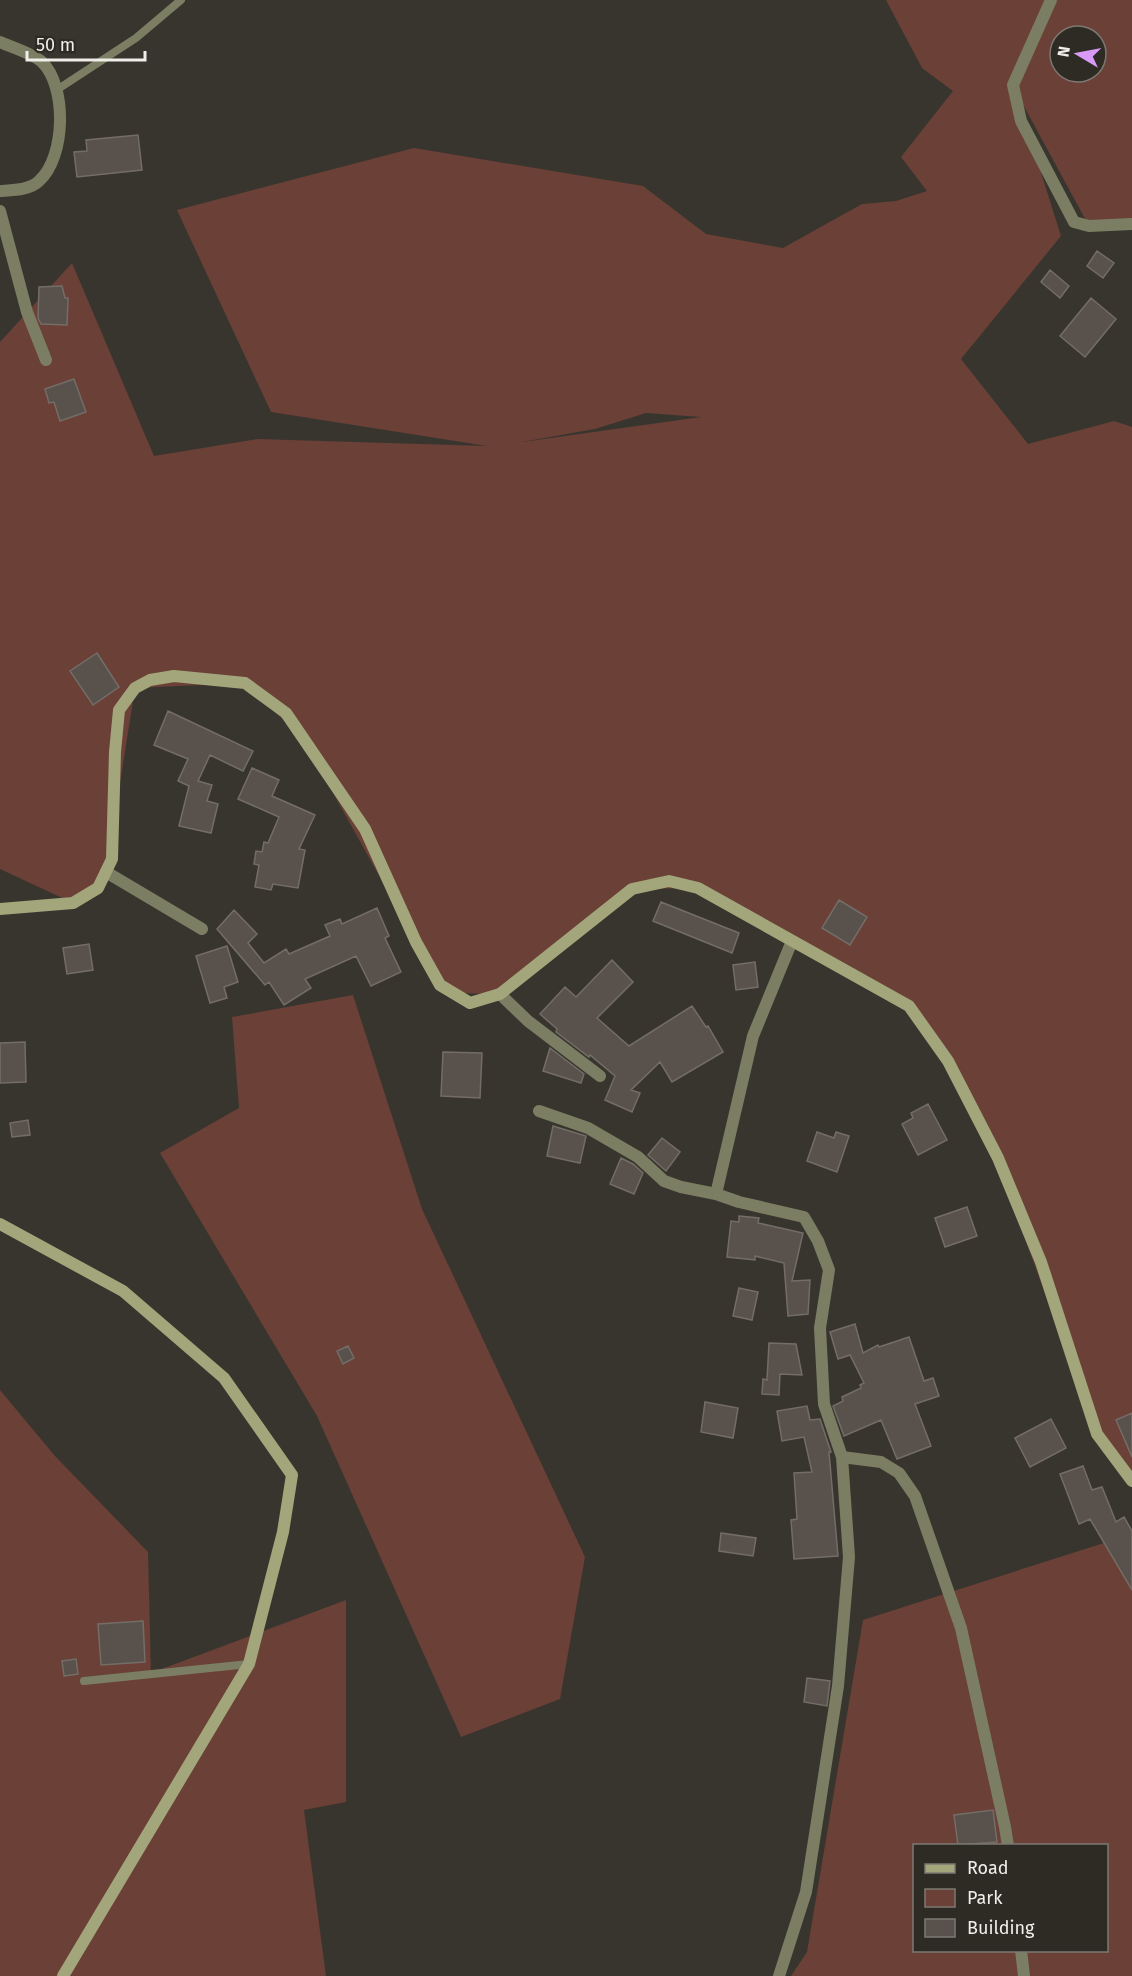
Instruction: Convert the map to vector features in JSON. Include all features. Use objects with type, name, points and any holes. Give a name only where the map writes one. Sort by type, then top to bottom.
[{"type":"street","points":[[1050,0],[1013,85],[1021,121],[1074,222],[1089,226],[1132,224]]},
{"type":"street","points":[[0,42],[41,61],[52,78],[60,110],[59,144],[52,166],[39,182],[30,187],[0,191]]},
{"type":"street","points":[[0,211],[27,312],[46,360]]},
{"type":"street","points":[[0,909],[73,903],[98,888],[112,859],[115,752],[119,710],[135,688],[150,680],[174,676],[245,683],[286,713],[365,829],[416,942],[440,985],[470,1003],[500,994],[632,889],[669,881],[698,888],[909,1006],[948,1061],[998,1158],[1041,1262],[1097,1434],[1132,1481]]},
{"type":"street","points":[[106,872],[202,929]]},
{"type":"street","points":[[716,1194],[753,1036],[792,941]]},
{"type":"street","points":[[500,994],[528,1021],[600,1076]]},
{"type":"street","points":[[539,1111],[588,1128],[638,1157],[664,1181],[804,1217],[818,1240],[829,1270],[820,1329],[824,1404],[842,1457],[849,1557],[838,1686],[806,1892],[779,1976]]},
{"type":"street","points":[[0,1224],[123,1291],[224,1378],[292,1475],[283,1532],[249,1664],[63,1976]]},
{"type":"street","points":[[842,1457],[881,1462],[900,1473],[915,1496],[961,1628],[1008,1844]]},
{"type":"street","points":[[1021,1952],[1024,1976]]},
{"type":"lane","points":[[55,91],[136,38],[181,0]]},
{"type":"lane","points":[[84,1680],[249,1664]]},
{"type":"green space","points":[[886,0],[1132,0],[1132,227],[1089,226],[1015,90],[1061,236],[961,359],[1028,444],[1114,421],[1132,427],[1132,1471],[1097,1434],[987,1136],[909,1006],[698,888],[632,889],[500,994],[452,993],[416,942],[303,739],[245,683],[135,688],[106,872],[73,903],[0,869],[0,342],[72,263],[154,456],[257,439],[487,446],[271,412],[177,210],[414,148],[643,186],[706,234],[783,248],[862,204],[896,201],[927,191],[901,157],[953,91],[922,68]],"holes":[[[646,413],[701,417],[522,442],[595,429]]]},
{"type":"green space","points":[[353,995],[422,1209],[585,1557],[560,1699],[461,1737],[317,1416],[160,1153],[239,1108],[232,1017]]},
{"type":"green space","points":[[0,1390],[55,1456],[148,1552],[151,1673],[346,1600],[346,1802],[304,1810],[326,1976],[0,1976]]},
{"type":"green space","points":[[1132,1534],[1132,1976],[791,1976],[807,1952],[863,1620]]},
{"type":"building","points":[[138,135],[142,170],[77,177],[74,152],[87,151],[86,140]]},
{"type":"building","points":[[1097,251],[1114,263],[1103,278],[1087,266]]},
{"type":"building","points":[[1050,270],[1069,286],[1060,298],[1041,282]]},
{"type":"building","points":[[62,286],[65,298],[68,298],[67,325],[41,324],[38,318],[39,287]]},
{"type":"building","points":[[1091,298],[1116,319],[1085,357],[1060,336]]},
{"type":"building","points":[[74,379],[86,412],[60,421],[54,402],[49,403],[45,389]]},
{"type":"building","points":[[97,653],[119,687],[93,705],[70,671]]},
{"type":"building","points":[[168,711],[253,751],[243,771],[210,755],[198,781],[212,785],[207,801],[218,804],[211,833],[179,826],[189,786],[178,781],[188,759],[154,745]]},
{"type":"building","points":[[252,768],[279,780],[272,796],[315,815],[299,849],[305,850],[298,888],[273,884],[271,890],[255,887],[259,865],[254,864],[256,851],[262,852],[264,842],[268,843],[279,817],[238,799]]},
{"type":"building","points":[[839,900],[867,917],[850,945],[822,928]]},
{"type":"building","points":[[661,902],[739,933],[732,953],[653,921]]},
{"type":"building","points":[[377,908],[389,936],[385,938],[401,972],[371,986],[356,956],[305,979],[311,988],[284,1005],[269,982],[265,985],[217,929],[234,910],[257,934],[248,943],[264,963],[286,949],[289,954],[330,936],[325,925],[340,919],[342,924]]},
{"type":"building","points":[[89,944],[93,970],[67,974],[63,948]]},
{"type":"building","points":[[227,946],[238,982],[224,987],[227,998],[210,1003],[196,956]]},
{"type":"building","points":[[612,960],[633,982],[597,1018],[629,1046],[692,1006],[706,1027],[708,1026],[723,1052],[672,1082],[660,1062],[631,1090],[640,1093],[632,1112],[605,1100],[615,1076],[590,1055],[589,1057],[556,1032],[557,1029],[540,1014],[565,987],[576,997]]},
{"type":"building","points":[[755,962],[758,987],[736,990],[733,965]]},
{"type":"building","points":[[25,1042],[26,1082],[0,1083],[0,1043]]},
{"type":"building","points":[[550,1048],[584,1074],[581,1083],[543,1071]]},
{"type":"building","points":[[443,1052],[482,1053],[480,1098],[441,1096]]},
{"type":"building","points":[[928,1104],[947,1140],[918,1155],[902,1124],[913,1118],[911,1113]]},
{"type":"building","points":[[28,1120],[30,1135],[12,1137],[10,1123]]},
{"type":"building","points":[[553,1126],[586,1136],[580,1163],[547,1156]]},
{"type":"building","points":[[817,1132],[834,1138],[836,1132],[849,1136],[837,1172],[807,1161]]},
{"type":"building","points":[[662,1138],[680,1152],[666,1171],[648,1155]]},
{"type":"building","points":[[621,1158],[633,1164],[643,1173],[634,1194],[610,1184]]},
{"type":"building","points":[[967,1207],[977,1236],[945,1247],[935,1218]]},
{"type":"building","points":[[739,1216],[759,1218],[758,1223],[803,1233],[792,1281],[810,1280],[808,1314],[788,1316],[784,1263],[755,1256],[755,1260],[727,1257],[731,1221],[739,1222]]},
{"type":"building","points":[[739,1288],[758,1292],[752,1320],[733,1316]]},
{"type":"building","points":[[855,1324],[863,1353],[878,1345],[879,1347],[909,1337],[924,1381],[933,1378],[939,1396],[915,1404],[931,1446],[897,1459],[881,1420],[844,1436],[833,1406],[843,1401],[842,1397],[861,1388],[860,1385],[864,1383],[850,1355],[838,1359],[830,1332]]},
{"type":"building","points":[[769,1343],[796,1344],[802,1375],[780,1374],[779,1395],[762,1394],[763,1379],[767,1380]]},
{"type":"building","points":[[348,1346],[354,1358],[343,1364],[337,1351]]},
{"type":"building","points":[[705,1402],[738,1408],[733,1438],[701,1432]]},
{"type":"building","points":[[807,1406],[810,1420],[820,1419],[831,1452],[829,1452],[838,1556],[794,1559],[791,1520],[797,1519],[794,1473],[812,1472],[804,1437],[782,1441],[777,1411]]},
{"type":"building","points":[[1132,1413],[1132,1457],[1116,1420]]},
{"type":"building","points":[[1051,1419],[1066,1448],[1030,1467],[1015,1438]]},
{"type":"building","points":[[1083,1466],[1092,1490],[1102,1487],[1116,1522],[1124,1517],[1132,1531],[1132,1590],[1090,1519],[1079,1524],[1060,1474]]},
{"type":"building","points":[[721,1533],[756,1538],[753,1556],[719,1551]]},
{"type":"building","points":[[143,1621],[145,1662],[101,1665],[98,1624]]},
{"type":"building","points":[[76,1659],[78,1674],[64,1676],[62,1661]]},
{"type":"building","points":[[807,1678],[830,1681],[827,1706],[804,1702]]},
{"type":"building","points":[[993,1810],[997,1842],[958,1844],[954,1815]]}]
